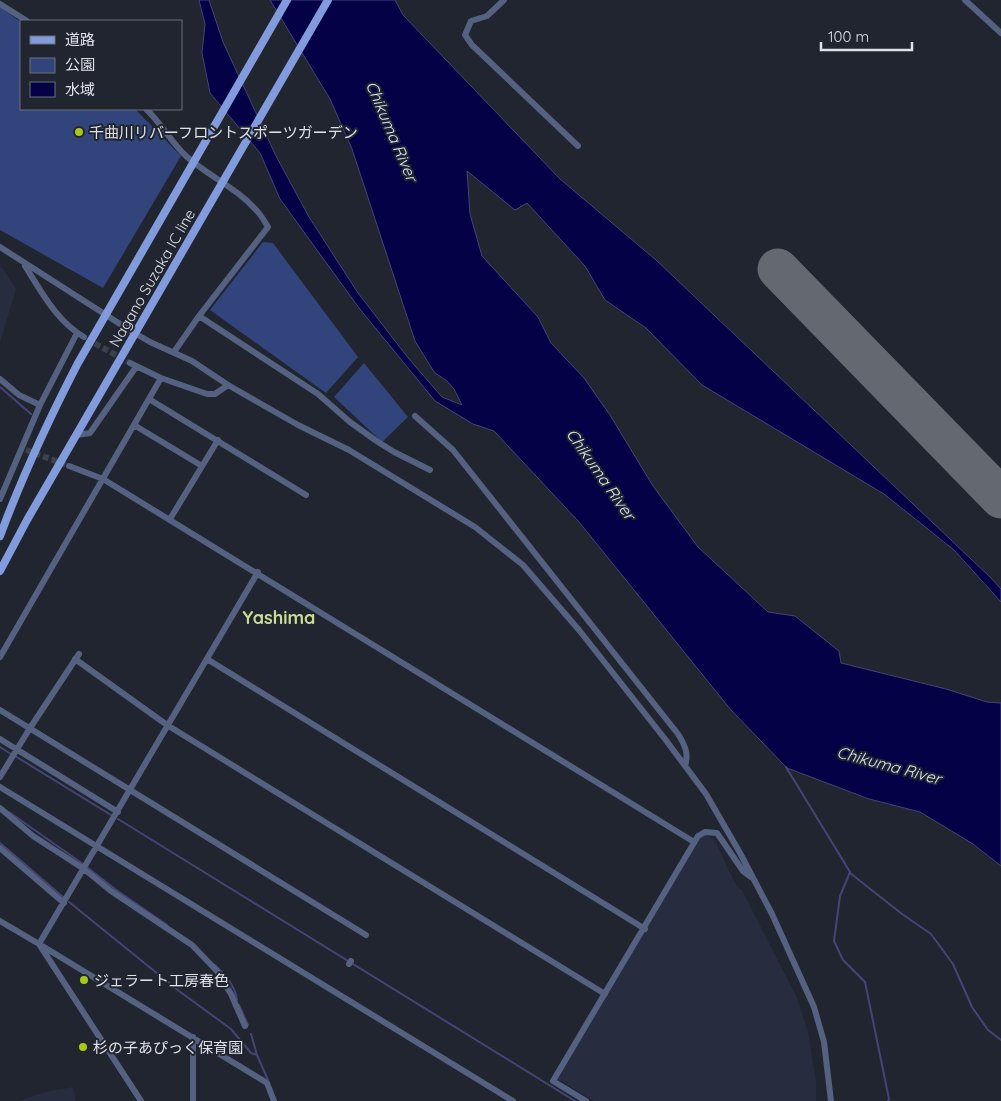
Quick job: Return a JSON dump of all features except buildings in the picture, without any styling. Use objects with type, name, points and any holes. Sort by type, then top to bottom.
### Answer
[{"type":"main road","name":"Nagano Suzaka IC line","points":[[0,536],[15,497],[62,394],[106,313],[287,0]]},
{"type":"main road","name":"Nagano Suzaka IC line","points":[[0,571],[27,520],[328,0]]},
{"type":"street","points":[[504,0],[487,16],[471,21],[465,35],[472,45],[578,146]]},
{"type":"street","points":[[965,0],[1001,33]]},
{"type":"street","points":[[0,4],[25,20]]},
{"type":"street","points":[[147,110],[156,118],[162,129],[186,156],[233,190],[258,211],[268,227],[199,316],[174,352]]},
{"type":"street","points":[[0,247],[137,331],[150,342],[192,361],[228,385],[349,450],[475,527],[523,565],[579,630],[706,794],[754,879],[814,1007],[824,1042],[831,1101]]},
{"type":"street","points":[[23,262],[57,314],[84,337]]},
{"type":"street","points":[[199,316],[318,394],[350,422],[376,440],[394,452],[430,470]]},
{"type":"street","points":[[0,499],[40,406],[77,333]]},
{"type":"street","points":[[77,435],[90,433],[133,365],[161,378],[207,394],[215,394],[228,385]]},
{"type":"street","points":[[0,657],[161,378]]},
{"type":"street","points":[[0,379],[18,395],[40,406]]},
{"type":"street","points":[[149,399],[306,495]]},
{"type":"street","points":[[414,416],[453,450],[678,734],[686,747],[687,759],[685,766]]},
{"type":"street","points":[[134,425],[202,466]]},
{"type":"street","points":[[170,519],[218,440]]},
{"type":"street","points":[[69,466],[103,479],[170,519],[694,842]]},
{"type":"street","points":[[40,944],[258,572]]},
{"type":"street","points":[[0,777],[77,656],[168,725],[605,994]]},
{"type":"street","points":[[207,659],[644,929]]},
{"type":"street","points":[[0,710],[366,935]]},
{"type":"street","points":[[0,739],[14,754],[118,812]]},
{"type":"street","points":[[0,786],[513,1101]]},
{"type":"street","points":[[0,808],[32,836],[84,869],[111,891],[192,945],[217,971],[231,994],[245,1026]]},
{"type":"street","points":[[586,1101],[553,1081],[698,836],[705,832],[717,833],[743,871],[754,879]]},
{"type":"street","points":[[0,848],[64,903]]},
{"type":"street","points":[[0,921],[267,1084],[274,1101]]},
{"type":"street","points":[[40,944],[141,1101]]},
{"type":"street","points":[[193,1038],[193,1101]]},
{"type":"shaded area","points":[[0,267],[16,289],[0,343]]},
{"type":"shaded area","points":[[707,835],[714,839],[737,887],[742,890],[797,998],[808,1032],[816,1082],[816,1101],[594,1101],[558,1079],[698,840]]},
{"type":"shaded area","points":[[73,1087],[76,1101],[20,1101],[45,1092]]},
{"type":"green space","name":"千曲川リバーフロントスポーツガーデン","points":[[0,7],[20,21],[20,110],[136,110],[181,156],[103,288],[0,230]]},
{"type":"green space","points":[[263,242],[273,243],[358,357],[326,393],[210,310]]},
{"type":"green space","points":[[364,363],[408,417],[382,442],[334,397]]},
{"type":"water","name":"Chikuma River","points":[[199,0],[209,0],[223,42],[276,156],[309,217],[358,293],[409,359],[442,397],[462,405],[454,389],[447,381],[434,372],[415,341],[352,149],[330,99],[270,0],[395,0],[403,15],[560,179],[656,260],[991,578],[1001,589],[1001,602],[954,550],[884,494],[702,385],[646,328],[605,300],[585,266],[527,203],[515,210],[467,171],[470,214],[482,256],[538,317],[551,343],[584,378],[610,415],[653,486],[698,547],[768,612],[795,616],[839,651],[841,663],[946,689],[987,702],[1001,703],[1001,866],[973,844],[920,812],[869,799],[787,768],[731,710],[579,522],[494,431],[473,424],[435,401],[359,308],[280,199],[260,153],[210,93],[202,53],[205,24]]},
{"type":"waterway","points":[[0,387],[31,414]]},
{"type":"waterway","points":[[0,747],[11,754]]},
{"type":"waterway","points":[[15,756],[111,815]]},
{"type":"waterway","points":[[786,767],[850,872],[840,896],[834,941],[843,960],[865,982],[888,1101]]},
{"type":"waterway","points":[[9,812],[83,864]]},
{"type":"waterway","points":[[118,819],[575,1101]]},
{"type":"waterway","points":[[0,843],[63,897]]},
{"type":"waterway","points":[[88,868],[167,925]]},
{"type":"waterway","points":[[850,873],[931,934],[953,964],[972,1007],[988,1030],[1001,1040]]},
{"type":"waterway","points":[[69,902],[179,991],[231,1029],[251,1053],[257,1055]]},
{"type":"waterway","points":[[215,965],[232,985],[237,1000]]},
{"type":"waterway","points":[[239,1005],[248,1025]]},
{"type":"waterway","points":[[251,1034],[257,1055],[268,1080]]},
{"type":"runway","points":[[778,269],[1001,498]]},
{"type":"tunnel","points":[[87,339],[130,363]]},
{"type":"tunnel","points":[[26,450],[69,466]]},
{"type":"place","name":"千曲川リバーフロントスポーツガーデン","points":[[79,132]]},
{"type":"place","name":"ジェラート工房春色","points":[[84,980]]},
{"type":"place","name":"杉の子あぴっく保育園","points":[[83,1047]]},
{"type":"district","name":"Yashima","points":[[279,617]]}]
